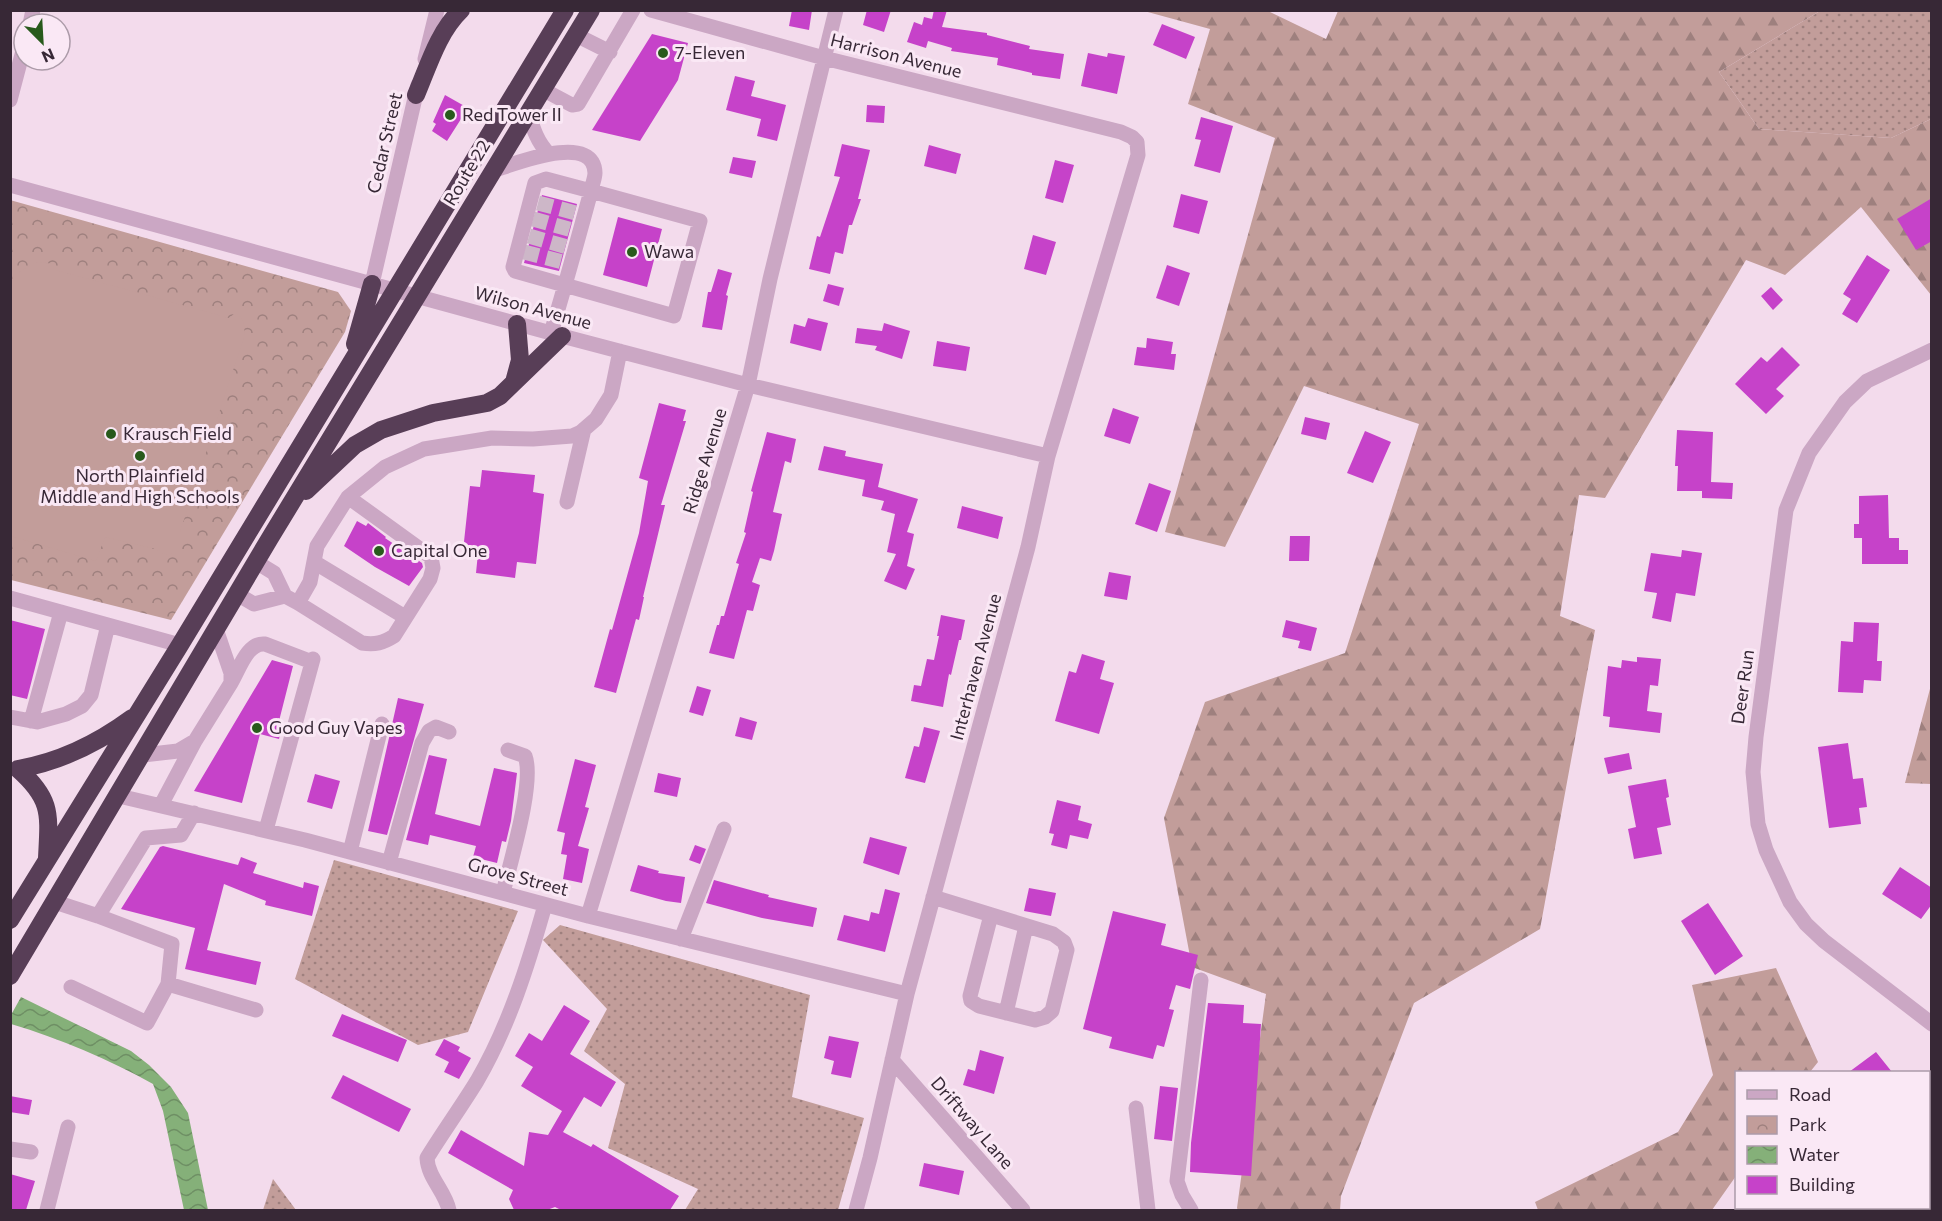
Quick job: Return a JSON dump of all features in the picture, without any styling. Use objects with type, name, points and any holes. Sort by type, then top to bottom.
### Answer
[{"type":"highway","points":[[416,95],[443,34],[461,10]]},
{"type":"highway","points":[[10,920],[140,711],[565,10]]},
{"type":"highway","name":"Route 22","points":[[270,538],[591,10]]},
{"type":"highway","points":[[348,369],[372,284]]},
{"type":"highway","points":[[514,382],[520,360],[517,324]]},
{"type":"highway","points":[[10,976],[119,796],[255,562],[303,495],[355,445],[381,430],[433,413],[487,403],[500,396],[557,335]]},
{"type":"highway","points":[[14,768],[41,765],[60,759],[104,737],[140,711]]},
{"type":"highway","points":[[14,768],[34,783],[47,806],[49,820],[47,860]]},
{"type":"street","name":"Cedar Street","points":[[372,284],[437,10]]},
{"type":"street","points":[[542,89],[572,105],[578,104],[633,10]]},
{"type":"street","name":"Harrison Avenue","points":[[651,10],[824,58],[1121,132],[1132,137]]},
{"type":"street","name":"Ridge Avenue","points":[[588,916],[748,385],[770,279],[836,10]]},
{"type":"street","points":[[576,35],[610,52]]},
{"type":"street","points":[[10,100],[17,72]]},
{"type":"street","points":[[528,112],[536,138],[549,154]]},
{"type":"street","name":"Interhaven Avenue","points":[[856,1210],[907,994],[1028,547],[1048,456],[1138,155],[1137,142],[1132,137]]},
{"type":"street","points":[[492,171],[549,154],[571,152],[589,158],[595,172],[591,191],[580,214],[567,263],[557,335]]},
{"type":"street","points":[[546,179],[591,191],[700,221],[674,316],[515,272],[513,267],[521,251],[534,202],[535,183],[546,179]]},
{"type":"street","name":"Wilson Avenue","points":[[10,185],[748,385],[1048,456]]},
{"type":"street","name":"Deer Run","points":[[1932,350],[1867,381],[1845,402],[1809,453],[1795,482],[1786,510],[1753,772],[1758,824],[1766,850],[1790,902],[1806,924],[1824,941],[1932,1024]]},
{"type":"street","points":[[237,594],[254,604],[291,599],[310,582],[316,546],[348,497],[385,467],[424,449],[492,438],[533,439],[572,436],[584,429],[596,419],[611,395],[620,351]]},
{"type":"street","points":[[567,502],[584,429]]},
{"type":"street","points":[[255,562],[274,573],[291,599],[362,643],[371,645],[385,642],[394,636],[430,579],[433,568],[431,557],[348,497]]},
{"type":"street","points":[[314,562],[405,617]]},
{"type":"street","points":[[10,598],[180,645]]},
{"type":"street","points":[[31,721],[61,612]]},
{"type":"street","points":[[10,717],[37,722],[66,714],[82,706],[91,695],[108,625]]},
{"type":"street","points":[[216,628],[231,674],[231,683]]},
{"type":"street","points":[[161,805],[195,741],[251,648],[259,643],[265,644],[313,661],[266,830]]},
{"type":"street","points":[[350,852],[382,724]]},
{"type":"street","points":[[389,862],[422,743],[429,731],[436,727],[449,732]]},
{"type":"street","points":[[143,755],[178,751],[195,741]]},
{"type":"street","points":[[502,893],[520,822],[529,772],[525,756],[508,750]]},
{"type":"street","name":"Grove Street","points":[[119,796],[266,830],[545,905],[907,994]]},
{"type":"street","points":[[98,916],[146,838],[181,835],[194,813]]},
{"type":"street","points":[[681,939],[724,829]]},
{"type":"street","points":[[933,897],[1053,934],[1061,939],[1066,946],[1052,1011],[1042,1019],[1035,1020],[975,1004],[970,996],[991,915]]},
{"type":"street","points":[[55,902],[172,944],[168,984],[147,1023],[71,987]]},
{"type":"street","points":[[449,1210],[428,1168],[427,1158],[478,1079],[506,1022],[526,969],[545,905]]},
{"type":"street","points":[[1006,1013],[1026,926]]},
{"type":"street","points":[[1191,1210],[1182,1195],[1177,1180],[1201,980]]},
{"type":"street","points":[[168,984],[256,1010]]},
{"type":"street","name":"Driftway Lane","points":[[892,1060],[1023,1210]]},
{"type":"street","points":[[1136,1108],[1148,1210]]},
{"type":"street","points":[[49,1210],[68,1127]]},
{"type":"street","points":[[10,1149],[31,1152]]},
{"type":"green space","points":[[1144,11],[1268,11],[1326,39],[1338,11],[1820,11],[1719,72],[1759,129],[1891,138],[1931,119],[1931,295],[1861,207],[1785,275],[1746,260],[1605,498],[1579,495],[1560,616],[1595,630],[1540,929],[1414,1003],[1341,1196],[1340,1210],[1238,1210],[1237,1208],[1266,994],[1192,967],[1164,818],[1205,702],[1345,653],[1419,424],[1304,386],[1225,547],[1165,532],[1275,138],[1188,104],[1210,29]]},
{"type":"green space","points":[[1820,11],[1931,11],[1931,119],[1891,138],[1759,129],[1719,72]]},
{"type":"green space","name":"North Plainfield Middle and High Schools","points":[[10,200],[338,292],[351,311],[345,332],[171,620],[11,580]]},
{"type":"green space","name":"Krausch Field","points":[[36,262],[56,264],[56,270],[229,318],[235,313],[243,320],[244,337],[180,532],[182,546],[176,553],[166,555],[156,549],[105,537],[96,561],[11,536],[11,287],[13,276]]},
{"type":"green space","points":[[1931,685],[1931,784],[1905,783]]},
{"type":"green space","points":[[334,860],[518,911],[468,1032],[418,1045],[295,979]]},
{"type":"green space","points":[[560,925],[810,995],[792,1097],[864,1118],[838,1210],[685,1210],[698,1189],[608,1148],[625,1084],[584,1051],[607,1009],[543,940]]},
{"type":"green space","points":[[1776,968],[1818,1062],[1811,1071],[1735,1071],[1735,1177],[1712,1210],[1538,1210],[1535,1202],[1678,1132],[1713,1075],[1692,985]]},
{"type":"green space","points":[[273,1179],[296,1210],[263,1210]]},
{"type":"water","points":[[21,997],[131,1051],[171,1087],[188,1113],[208,1210],[184,1210],[163,1111],[153,1084],[84,1050],[11,1024],[11,1015]]},
{"type":"building","points":[[792,10],[812,10],[809,30],[789,26]]},
{"type":"building","points":[[867,10],[891,10],[884,32],[863,25]]},
{"type":"building","points":[[934,10],[947,10],[942,27],[987,33],[987,35],[1030,46],[1029,49],[1064,54],[1060,79],[1032,75],[1032,73],[997,65],[998,58],[951,51],[952,48],[928,41],[926,48],[907,42],[914,22],[922,25],[924,17],[932,19]]},
{"type":"building","points":[[1162,24],[1195,37],[1186,59],[1153,45]]},
{"type":"building","points":[[652,34],[688,43],[678,80],[640,141],[592,130]]},
{"type":"building","points":[[1088,53],[1107,57],[1108,53],[1125,56],[1117,94],[1081,86]]},
{"type":"building","points":[[735,76],[755,81],[751,96],[786,105],[777,141],[757,136],[761,119],[726,110]]},
{"type":"building","name":"Red Tower II","points":[[445,95],[468,108],[447,141],[432,131],[436,124],[433,122]]},
{"type":"building","points":[[867,105],[885,106],[884,123],[866,122]]},
{"type":"building","points":[[1201,117],[1233,126],[1220,173],[1194,166],[1201,140],[1195,139]]},
{"type":"building","points":[[842,144],[870,150],[858,199],[861,199],[852,225],[849,225],[843,254],[835,252],[830,274],[809,269],[817,236],[820,237],[840,177],[834,176]]},
{"type":"building","points":[[929,145],[961,154],[956,174],[924,166]]},
{"type":"building","points":[[733,157],[756,161],[752,178],[729,173]]},
{"type":"building","points":[[1055,160],[1074,165],[1063,203],[1045,198]]},
{"type":"building","points":[[1181,194],[1208,201],[1199,234],[1173,227]]},
{"type":"building","points":[[542,195],[577,204],[559,271],[524,263]]},
{"type":"building","points":[[1932,198],[1932,241],[1916,250],[1897,219]]},
{"type":"building","name":"Wawa","points":[[618,217],[662,229],[647,287],[603,275]]},
{"type":"building","points":[[1033,235],[1056,242],[1046,275],[1024,269]]},
{"type":"building","points":[[1867,255],[1890,270],[1857,323],[1842,314],[1851,299],[1843,294]]},
{"type":"building","points":[[1167,265],[1190,273],[1179,306],[1156,298]]},
{"type":"building","points":[[718,269],[732,273],[726,295],[728,296],[722,330],[702,327],[708,292],[711,292]]},
{"type":"building","points":[[828,284],[844,288],[839,306],[823,301]]},
{"type":"building","points":[[1771,287],[1783,300],[1773,310],[1761,296]]},
{"type":"building","points":[[808,318],[828,323],[821,351],[790,343],[794,324],[805,327]]},
{"type":"building","points":[[884,323],[910,331],[902,359],[875,350],[877,346],[855,343],[857,328],[882,331]]},
{"type":"building","points":[[1147,338],[1173,342],[1171,354],[1176,354],[1174,370],[1134,365],[1137,347],[1146,348]]},
{"type":"building","points":[[937,341],[970,347],[966,371],[933,366]]},
{"type":"building","points":[[1782,347],[1800,365],[1776,389],[1784,396],[1766,414],[1735,384],[1761,357],[1767,362]]},
{"type":"building","points":[[659,403],[686,410],[683,421],[686,421],[661,505],[665,505],[639,620],[636,619],[616,693],[594,687],[639,533],[648,481],[639,478]]},
{"type":"building","points":[[1113,408],[1139,417],[1130,444],[1104,436]]},
{"type":"building","points":[[1305,417],[1330,423],[1326,440],[1301,434]]},
{"type":"building","points":[[1677,430],[1713,432],[1711,482],[1733,483],[1732,499],[1702,498],[1702,491],[1677,491],[1678,466],[1675,466]]},
{"type":"building","points":[[1365,431],[1391,442],[1373,483],[1347,473]]},
{"type":"building","points":[[767,432],[796,439],[791,463],[785,461],[773,512],[782,514],[774,551],[771,561],[760,558],[752,582],[760,585],[753,611],[747,610],[734,659],[709,653],[717,625],[719,625],[721,616],[724,616],[739,564],[736,563],[746,533],[744,532],[753,492],[751,491]]},
{"type":"building","points":[[824,446],[846,451],[845,456],[883,464],[878,487],[918,499],[907,532],[914,534],[907,566],[915,569],[906,590],[884,581],[896,554],[887,552],[895,514],[881,510],[884,501],[862,496],[865,480],[818,470]]},
{"type":"building","points":[[482,470],[535,475],[533,492],[544,494],[536,564],[517,562],[515,578],[476,573],[478,553],[463,551],[470,486],[480,487]]},
{"type":"building","points":[[1149,483],[1171,491],[1157,532],[1135,524]]},
{"type":"building","points":[[1888,495],[1889,538],[1899,538],[1899,550],[1908,550],[1908,564],[1862,564],[1862,538],[1854,538],[1854,524],[1859,524],[1859,496]]},
{"type":"building","points":[[962,506],[1003,517],[998,539],[957,528]]},
{"type":"building","name":"Capital One","points":[[357,521],[366,526],[368,523],[385,538],[422,563],[423,567],[409,586],[344,546]]},
{"type":"building","points":[[1290,536],[1310,536],[1309,561],[1289,561]]},
{"type":"building","points":[[1682,550],[1702,553],[1695,596],[1676,593],[1671,622],[1652,618],[1657,593],[1644,591],[1651,553],[1681,557]]},
{"type":"building","points":[[1109,572],[1131,576],[1127,600],[1104,596]]},
{"type":"building","points":[[941,615],[965,620],[951,675],[949,674],[943,707],[911,701],[914,685],[921,686],[927,659],[934,660]]},
{"type":"building","points":[[10,620],[45,629],[27,699],[10,695]]},
{"type":"building","points":[[1286,620],[1317,628],[1311,651],[1298,648],[1300,641],[1282,637]]},
{"type":"building","points":[[1854,622],[1879,623],[1877,661],[1882,661],[1881,681],[1864,680],[1863,693],[1838,692],[1841,641],[1853,642]]},
{"type":"building","points":[[1082,654],[1105,661],[1100,679],[1114,683],[1099,734],[1055,721],[1069,671],[1076,673]]},
{"type":"building","points":[[1637,657],[1661,659],[1658,686],[1650,685],[1647,711],[1662,713],[1660,733],[1609,727],[1610,717],[1603,716],[1608,666],[1621,668],[1622,660],[1637,662]]},
{"type":"building","name":"Good Guy Vapes","points":[[272,660],[293,666],[279,721],[283,722],[279,739],[260,734],[242,803],[194,791]]},
{"type":"building","points":[[697,686],[711,690],[703,716],[689,712]]},
{"type":"building","points":[[398,698],[424,704],[387,835],[368,831]]},
{"type":"building","points":[[740,717],[757,722],[752,740],[735,736]]},
{"type":"building","points":[[924,727],[940,731],[925,783],[905,778],[914,746],[919,747]]},
{"type":"building","points":[[1848,743],[1853,779],[1863,778],[1867,807],[1859,808],[1861,824],[1829,828],[1818,747]]},
{"type":"building","points":[[1629,753],[1632,769],[1608,774],[1604,758]]},
{"type":"building","points":[[429,755],[447,759],[435,814],[480,826],[494,768],[517,773],[511,821],[506,842],[502,841],[497,863],[473,857],[476,846],[430,835],[428,845],[406,840]]},
{"type":"building","points":[[575,759],[596,765],[585,807],[589,808],[578,846],[589,849],[582,883],[563,879],[567,855],[561,854],[565,833],[557,831]]},
{"type":"building","points":[[658,773],[681,778],[677,797],[654,792]]},
{"type":"building","points":[[315,774],[340,781],[332,809],[307,802]]},
{"type":"building","points":[[1666,779],[1669,797],[1666,798],[1671,825],[1657,828],[1662,854],[1634,859],[1628,829],[1636,827],[1628,786]]},
{"type":"building","points":[[1057,800],[1081,806],[1078,820],[1092,824],[1088,839],[1070,835],[1067,849],[1051,845],[1054,834],[1049,833]]},
{"type":"building","points":[[870,837],[907,847],[899,875],[863,863]]},
{"type":"building","points":[[695,845],[706,849],[700,864],[689,860]]},
{"type":"building","points":[[160,847],[238,865],[241,857],[257,863],[253,873],[303,888],[304,882],[319,886],[312,916],[265,905],[266,901],[224,884],[207,950],[261,962],[256,985],[185,969],[195,928],[121,909]]},
{"type":"building","points":[[638,865],[659,871],[658,873],[685,877],[681,903],[630,891]]},
{"type":"building","points":[[1900,867],[1932,888],[1932,904],[1921,919],[1882,894]]},
{"type":"building","points":[[714,880],[769,895],[768,897],[817,908],[813,927],[762,918],[706,903]]},
{"type":"building","points":[[1029,888],[1056,893],[1051,916],[1024,911]]},
{"type":"building","points":[[885,889],[900,893],[885,952],[837,940],[844,915],[869,921],[871,912],[879,914]]},
{"type":"building","points":[[1708,903],[1743,956],[1715,975],[1681,921]]},
{"type":"building","points":[[1113,911],[1166,924],[1161,945],[1198,955],[1190,989],[1176,985],[1169,1009],[1174,1010],[1164,1047],[1157,1045],[1153,1059],[1109,1048],[1112,1037],[1083,1029]]},
{"type":"building","points":[[1208,1003],[1244,1005],[1243,1023],[1261,1024],[1251,1176],[1190,1172],[1191,1143]]},
{"type":"building","points":[[564,1005],[590,1021],[570,1054],[616,1082],[601,1107],[584,1097],[563,1132],[591,1147],[593,1144],[679,1196],[670,1210],[561,1210],[555,1207],[547,1210],[514,1210],[509,1199],[513,1190],[448,1153],[461,1130],[524,1166],[529,1132],[548,1135],[562,1111],[521,1086],[533,1067],[515,1056],[529,1033],[542,1041]]},
{"type":"building","points":[[342,1014],[407,1040],[398,1062],[332,1036]]},
{"type":"building","points":[[829,1036],[859,1042],[851,1078],[831,1074],[834,1061],[824,1058]]},
{"type":"building","points":[[444,1039],[460,1047],[458,1051],[471,1058],[459,1079],[444,1072],[449,1062],[435,1055]]},
{"type":"building","points":[[980,1050],[1004,1057],[994,1094],[963,1085],[968,1069],[975,1071]]},
{"type":"building","points":[[1876,1052],[1891,1071],[1850,1071]]},
{"type":"building","points":[[343,1075],[411,1109],[399,1132],[331,1098]]},
{"type":"building","points":[[1160,1086],[1178,1088],[1172,1141],[1154,1139]]},
{"type":"building","points":[[10,1096],[32,1100],[29,1115],[10,1112]]},
{"type":"building","points":[[924,1163],[964,1171],[959,1195],[919,1186]]},
{"type":"building","points":[[10,1174],[35,1181],[26,1210],[10,1210]]},
{"type":"tunnel","points":[[538,203],[576,213]]},
{"type":"tunnel","points":[[533,219],[572,230]]},
{"type":"tunnel","points":[[529,236],[567,247]]},
{"type":"tunnel","points":[[524,252],[563,262]]},
{"type":"place","name":"7-Eleven","points":[[663,53]]},
{"type":"place","name":"Red Tower II","points":[[450,115]]},
{"type":"place","name":"Wawa","points":[[632,252]]},
{"type":"place","name":"Krausch Field","points":[[111,434]]},
{"type":"place","name":"North Plainfield Middle and High Schools","points":[[140,456]]},
{"type":"place","name":"Capital One","points":[[379,551]]},
{"type":"place","name":"Good Guy Vapes","points":[[257,728]]}]
